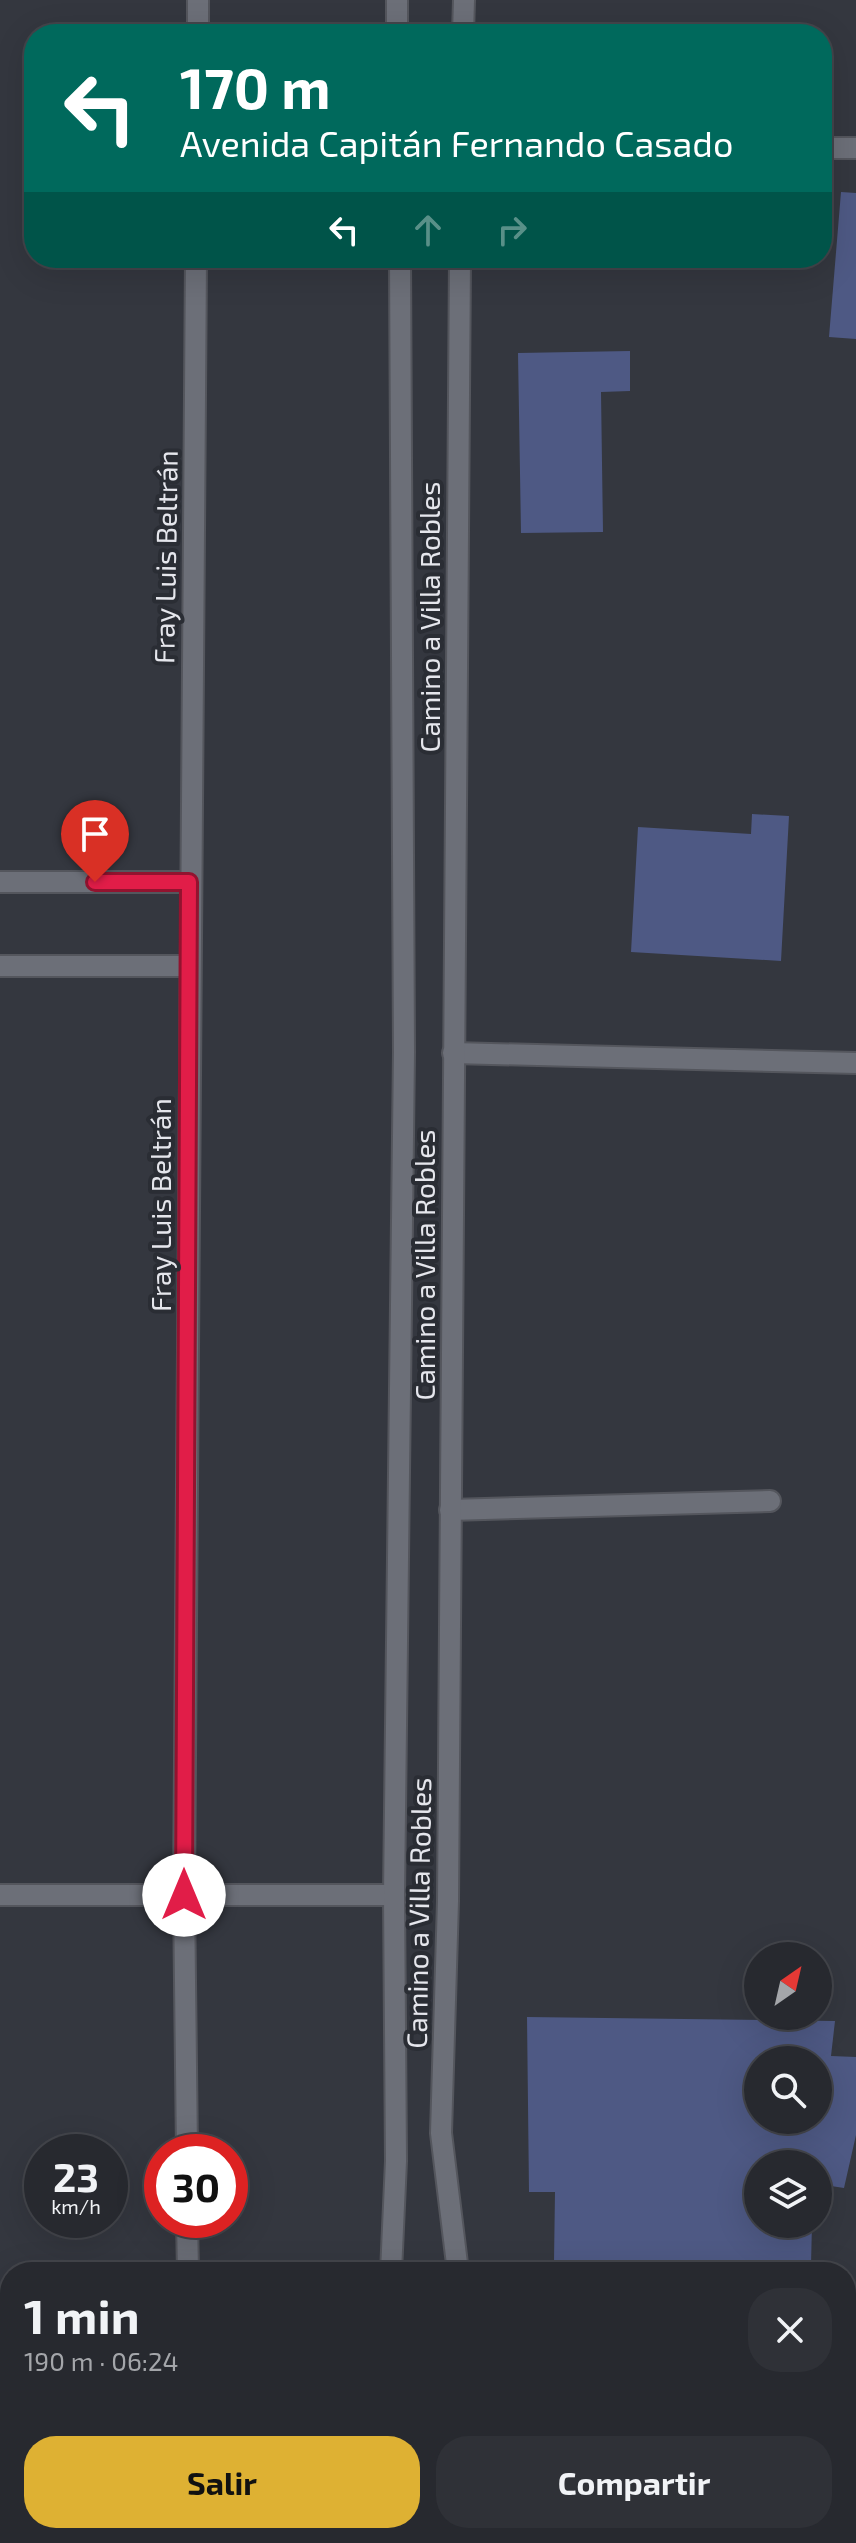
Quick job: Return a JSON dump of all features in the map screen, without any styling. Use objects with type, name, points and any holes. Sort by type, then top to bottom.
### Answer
[{"type":"main road","points":[[198,0],[198,24]]},
{"type":"main road","points":[[389,0],[397,0],[397,24]]},
{"type":"main road","points":[[463,24],[464,0]]},
{"type":"main road","points":[[832,148],[856,148]]},
{"type":"main road","name":"Fray Luis Beltrán","points":[[187,2134],[184,1895],[189,882],[196,268]]},
{"type":"main road","name":"Camino a Villa Robles","points":[[391,2262],[396,2161],[394,1895],[404,1052],[400,268]]},
{"type":"main road","name":"Camino a Villa Robles","points":[[457,2262],[441,2133],[448,1901],[460,268]]},
{"type":"main road","points":[[0,882],[189,882]]},
{"type":"main road","points":[[0,966],[189,966]]},
{"type":"main road","points":[[453,1053],[856,1063]]},
{"type":"main road","points":[[450,1510],[770,1501]]},
{"type":"main road","points":[[0,1895],[394,1895]]},
{"type":"main road","points":[[187,2238],[188,2262]]},
{"type":"building","points":[[841,192],[856,193],[856,339],[829,337]]},
{"type":"building","points":[[630,351],[630,391],[601,392],[603,532],[521,533],[518,353]]},
{"type":"building","points":[[752,814],[789,816],[781,961],[631,952],[638,827],[751,834]]},
{"type":"building","points":[[527,2017],[744,2020],[744,2030],[832,2030],[832,2021],[835,2021],[832,2047],[744,2046],[744,2134],[832,2134],[832,2056],[856,2057],[856,2135],[844,2188],[832,2186],[832,2150],[744,2150],[744,2238],[812,2238],[811,2262],[554,2261],[555,2192],[529,2192]]},
{"type":"route","points":[[95,882],[189,882],[184,1895]]}]
